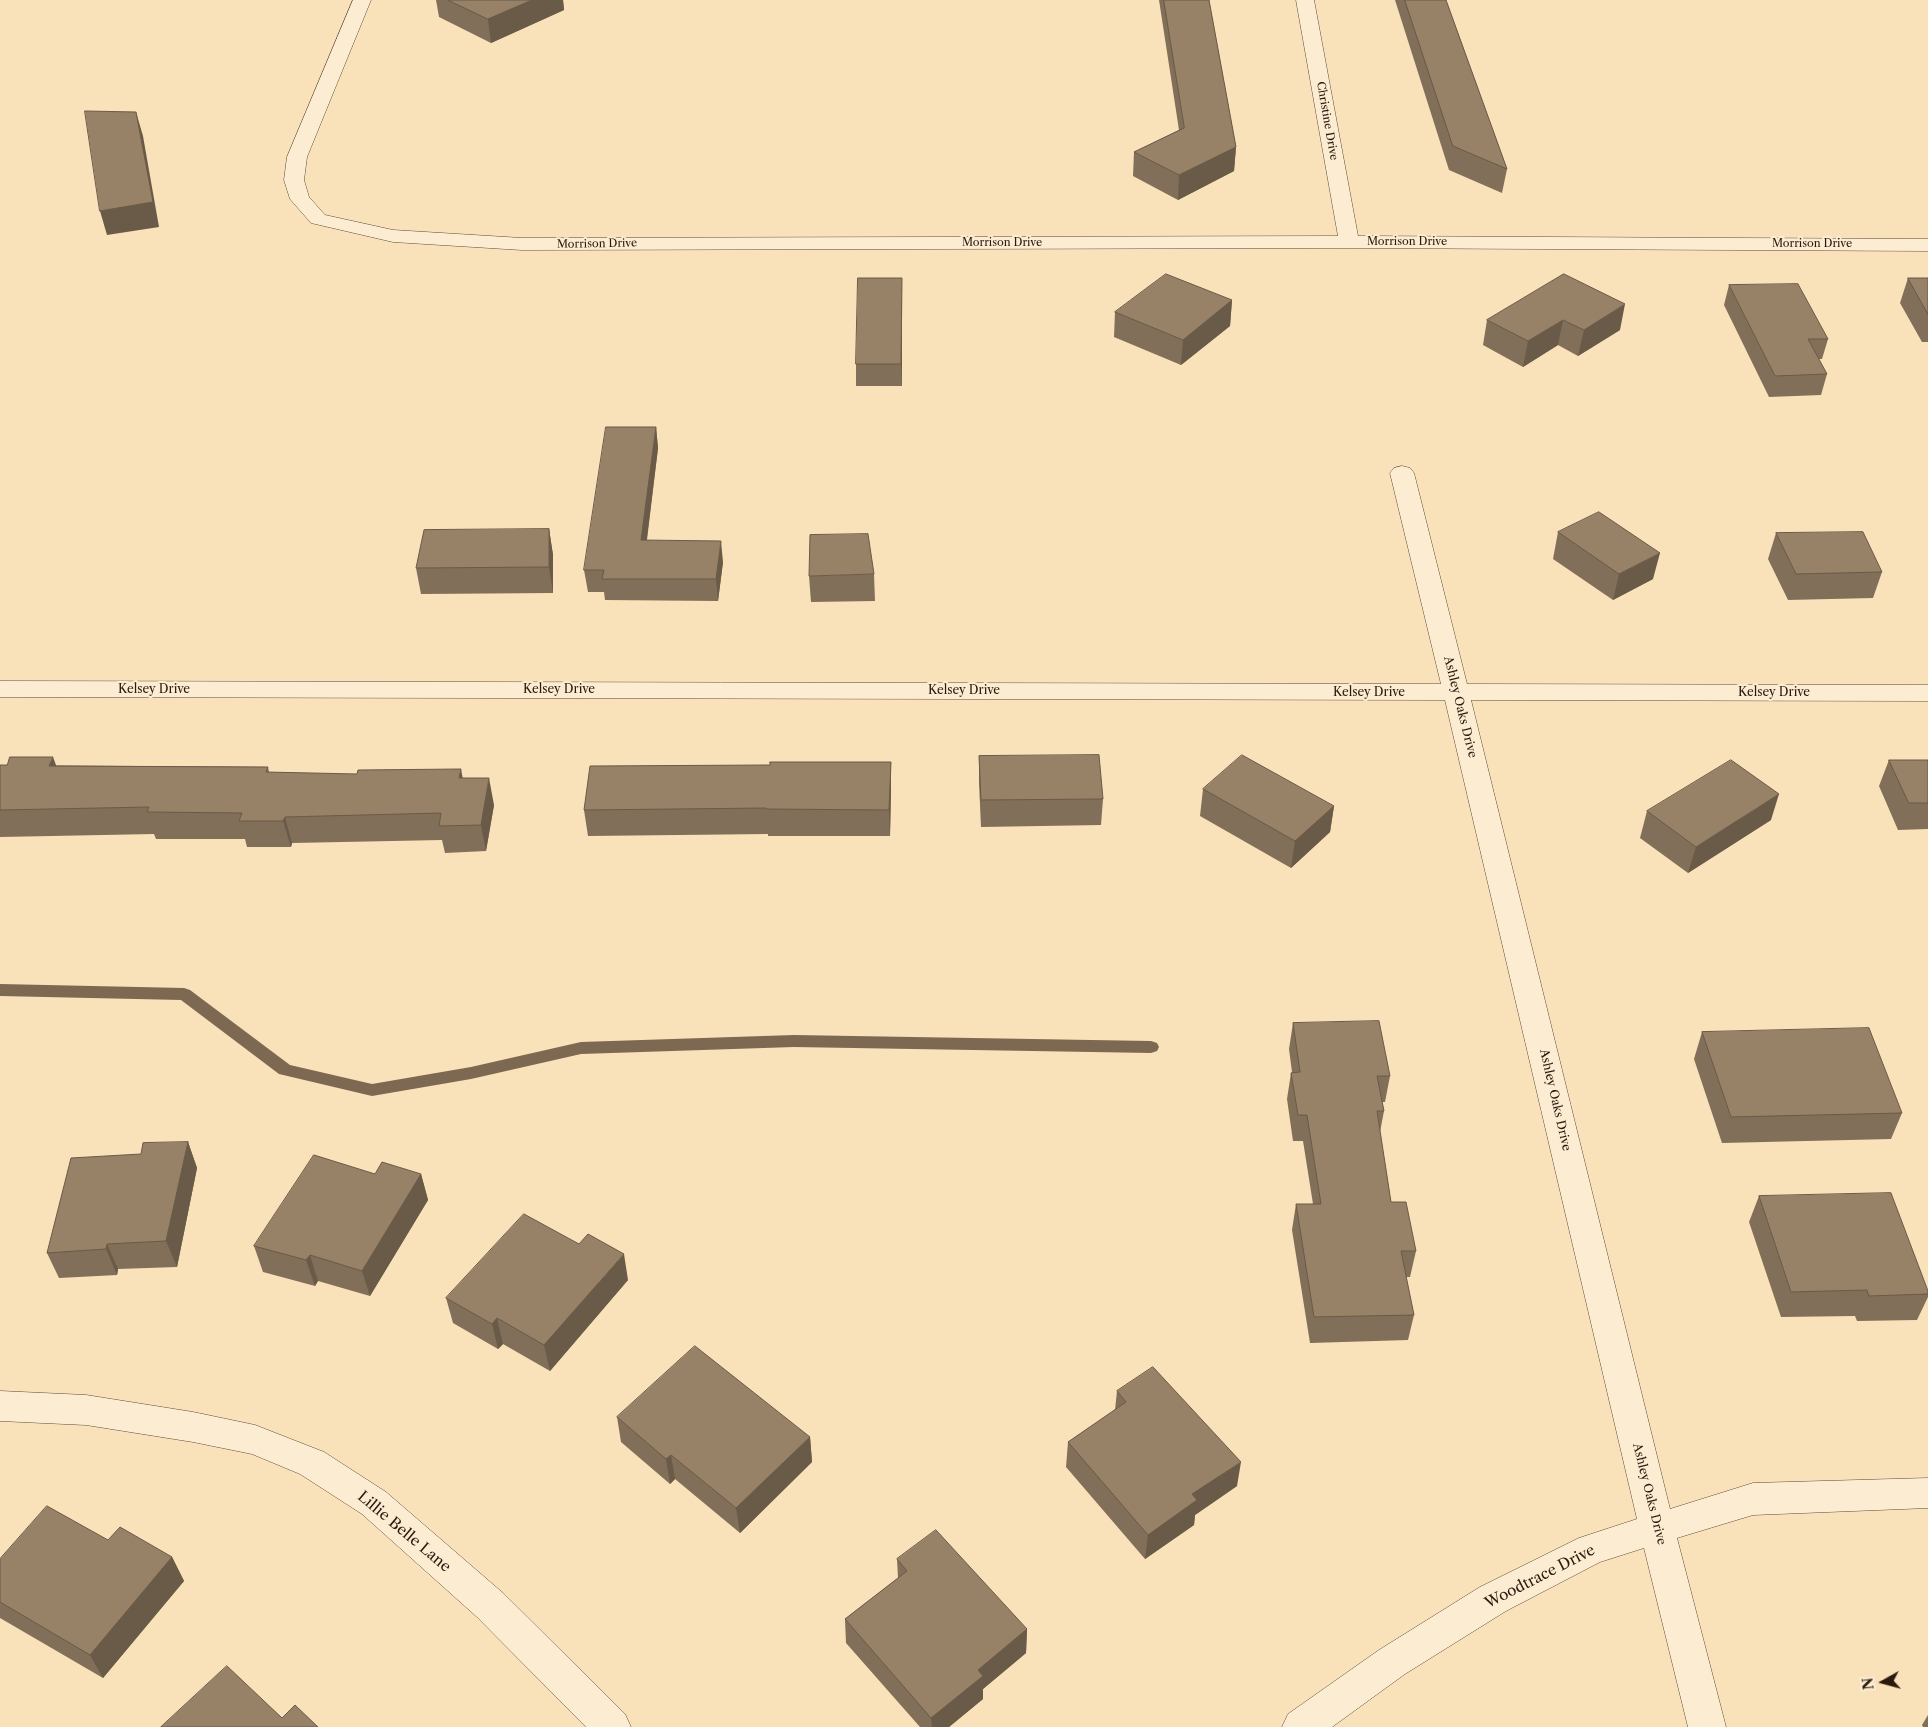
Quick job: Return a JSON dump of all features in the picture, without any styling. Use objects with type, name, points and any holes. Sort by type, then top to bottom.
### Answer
[{"type":"street","name":"Morrison Drive","points":[[362,0],[297,157],[294,180],[300,199],[318,219],[393,236],[540,245],[1349,242],[1928,245]]},
{"type":"street","name":"Christine Drive","points":[[1305,0],[1349,242]]},
{"type":"street","name":"Ashley Oaks Drive","points":[[1402,473],[1657,1530],[1708,1727]]},
{"type":"street","name":"Kelsey Drive","points":[[0,690],[1928,694]]},
{"type":"street","name":"Lillie Belle Lane","points":[[0,1406],[86,1410],[193,1427],[255,1440],[312,1463],[374,1503],[490,1605],[612,1727]]},
{"type":"street","name":"Woodtrace Drive","points":[[1301,1727],[1392,1662],[1493,1599],[1591,1549],[1753,1499],[1928,1493]]},
{"type":"building","points":[[448,0],[532,0],[488,19]]},
{"type":"building","points":[[1164,0],[1209,0],[1236,147],[1179,175],[1134,152],[1184,128]]},
{"type":"building","points":[[1405,0],[1446,0],[1507,169],[1453,146]]},
{"type":"building","points":[[85,111],[136,112],[153,202],[100,211]]},
{"type":"building","points":[[1166,274],[1232,300],[1183,340],[1115,312]]},
{"type":"building","points":[[1564,274],[1625,304],[1584,330],[1563,320],[1528,341],[1487,320]]},
{"type":"building","points":[[858,278],[902,278],[901,364],[856,364]]},
{"type":"building","points":[[1908,278],[1928,278],[1928,314]]},
{"type":"building","points":[[1798,284],[1828,339],[1808,339],[1827,374],[1775,376],[1729,285]]},
{"type":"building","points":[[606,427],[656,427],[641,540],[721,541],[716,579],[602,579],[604,570],[584,570]]},
{"type":"building","points":[[1599,512],[1660,553],[1619,574],[1558,532]]},
{"type":"building","points":[[549,529],[549,567],[416,568],[424,530]]},
{"type":"building","points":[[1863,532],[1882,572],[1796,574],[1776,533]]},
{"type":"building","points":[[868,534],[874,574],[809,576],[810,535]]},
{"type":"building","points":[[1099,755],[1103,799],[981,800],[979,756]]},
{"type":"building","points":[[1242,755],[1334,806],[1295,841],[1203,789]]},
{"type":"building","points":[[10,757],[53,757],[49,766],[268,767],[266,772],[357,774],[358,770],[461,769],[459,778],[489,778],[481,825],[439,826],[441,813],[285,817],[283,821],[239,821],[242,813],[147,812],[149,807],[0,810],[0,765],[7,765]]},
{"type":"building","points":[[1731,760],[1779,794],[1696,847],[1647,811]]},
{"type":"building","points":[[1889,760],[1928,760],[1928,803],[1909,803]]},
{"type":"building","points":[[770,762],[891,762],[889,810],[766,808],[584,810],[590,766],[770,765]]},
{"type":"building","points":[[1379,1021],[1390,1076],[1377,1076],[1384,1111],[1377,1111],[1391,1202],[1406,1202],[1416,1251],[1401,1251],[1414,1315],[1314,1317],[1296,1204],[1321,1204],[1307,1115],[1298,1115],[1291,1073],[1300,1072],[1293,1023]]},
{"type":"building","points":[[1869,1028],[1902,1113],[1731,1117],[1702,1032]]},
{"type":"building","points":[[188,1142],[166,1241],[107,1244],[106,1249],[47,1253],[71,1158],[141,1154],[143,1143]]},
{"type":"building","points":[[314,1155],[375,1174],[382,1162],[421,1174],[362,1271],[310,1255],[306,1260],[254,1246]]},
{"type":"building","points":[[1891,1193],[1928,1294],[1869,1296],[1867,1290],[1791,1292],[1759,1196]]},
{"type":"building","points":[[524,1214],[579,1244],[588,1234],[624,1254],[544,1345],[497,1318],[492,1324],[446,1298]]},
{"type":"building","points":[[695,1346],[810,1437],[736,1508],[671,1455],[666,1459],[617,1417]]},
{"type":"building","points":[[1153,1367],[1241,1462],[1192,1494],[1197,1500],[1148,1535],[1068,1442],[1126,1402],[1117,1391]]},
{"type":"building","points":[[47,1506],[108,1540],[120,1527],[172,1557],[90,1655],[0,1602],[0,1559]]},
{"type":"building","points":[[936,1530],[1027,1629],[978,1670],[983,1676],[931,1718],[845,1619],[907,1571],[897,1559]]},
{"type":"building","points":[[227,1666],[282,1718],[295,1705],[318,1727],[161,1727]]},
{"type":"waterway","points":[[0,990],[184,994],[285,1070],[372,1090],[471,1073],[581,1048],[794,1041],[1151,1047]]}]
